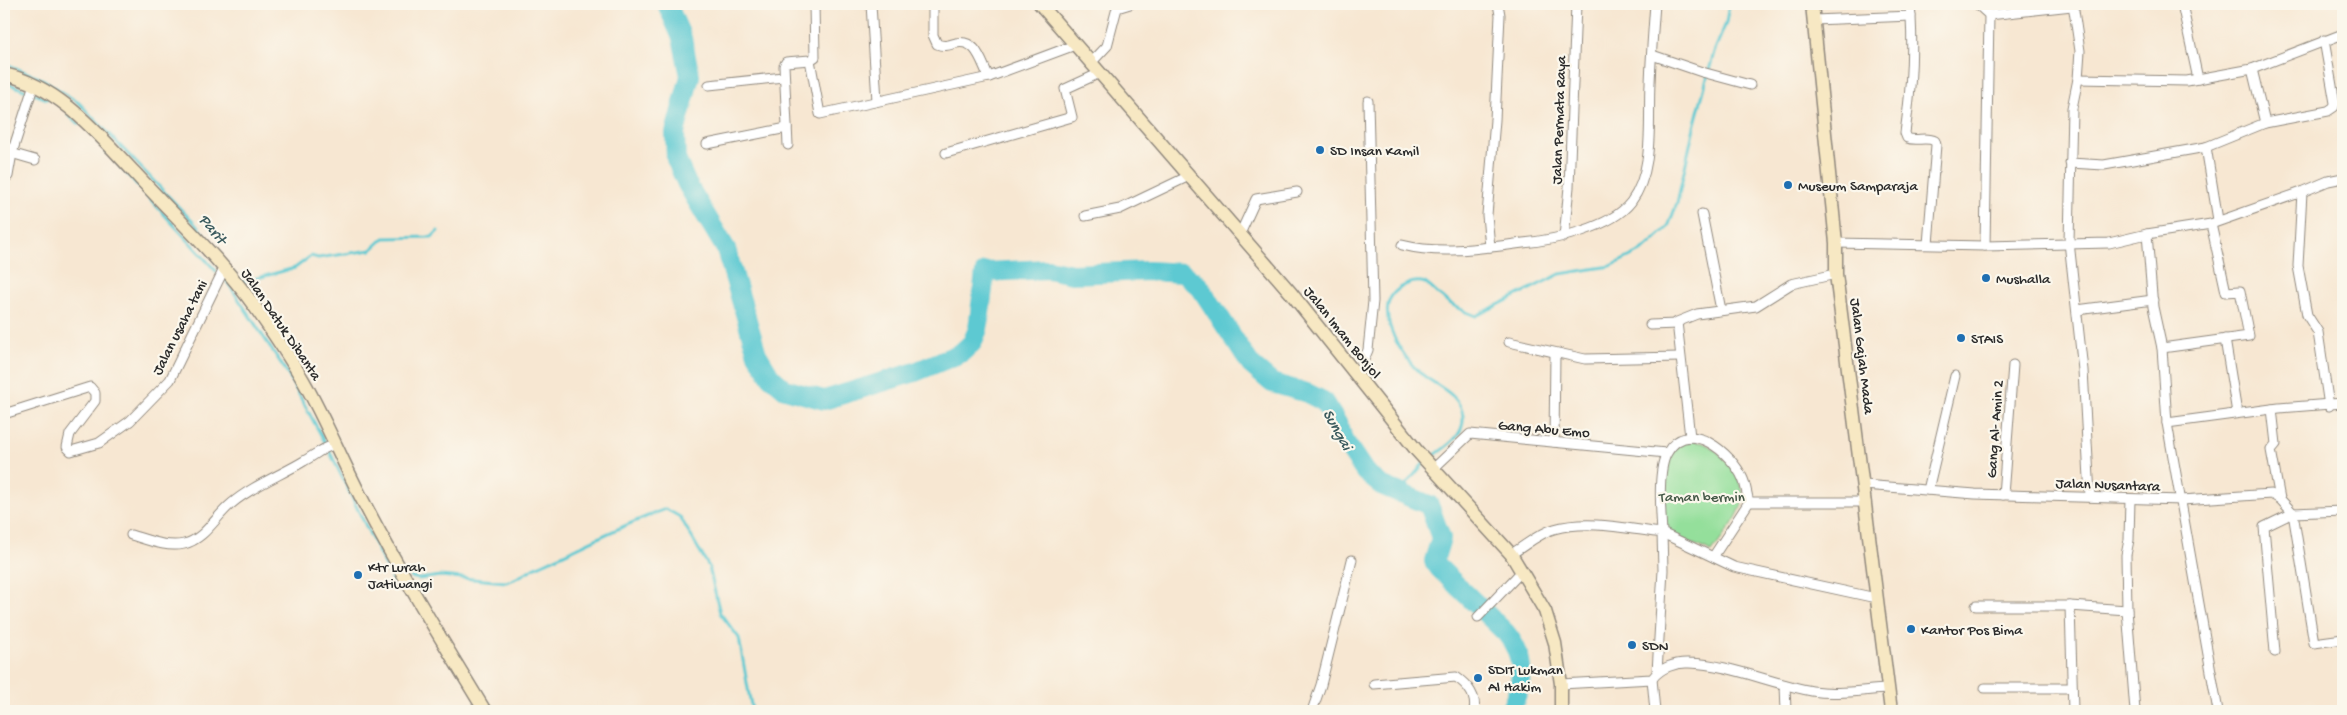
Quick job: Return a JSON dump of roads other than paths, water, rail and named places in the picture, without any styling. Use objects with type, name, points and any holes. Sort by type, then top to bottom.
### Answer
[{"type":"main road","name":"Jalan Imam Bonjol","points":[[1040,4],[1240,234],[1358,374],[1428,463],[1511,554],[1545,611],[1555,643],[1561,684],[1561,711]]},
{"type":"main road","name":"Jalan Gajah Mada","points":[[1812,4],[1836,243],[1836,274],[1864,485],[1890,711]]},
{"type":"main road","name":"Jalan Datuk Dibanta","points":[[4,74],[24,79],[65,103],[224,268],[254,306],[292,362],[401,572],[485,711]]},
{"type":"street","points":[[784,4],[818,4],[816,55],[810,60],[786,62],[784,66],[783,77],[788,145]]},
{"type":"street","points":[[871,4],[877,102]]},
{"type":"street","points":[[933,4],[933,35],[937,44],[945,46],[965,42],[972,45],[989,77]]},
{"type":"street","points":[[1091,63],[1107,46],[1117,8],[1130,4]]},
{"type":"street","points":[[1490,247],[1487,215],[1495,120],[1498,4]]},
{"type":"street","name":"Jalan Permata Raya","points":[[1564,237],[1569,187],[1576,4]]},
{"type":"street","points":[[1402,245],[1417,249],[1490,247],[1564,237],[1580,233],[1617,213],[1630,203],[1638,190],[1647,155],[1655,4]]},
{"type":"street","points":[[1910,4],[1911,89],[1905,133],[1907,138],[1931,139],[1936,145],[1928,244]]},
{"type":"street","points":[[1977,4],[1989,14],[2072,5],[2080,51],[2078,79],[2072,108],[2069,242],[2084,370],[2090,496]]},
{"type":"street","points":[[2182,4],[2198,79]]},
{"type":"street","points":[[1985,246],[1989,14]]},
{"type":"street","points":[[1814,20],[1911,16]]},
{"type":"street","points":[[2078,79],[2145,82],[2198,79],[2252,69],[2343,34]]},
{"type":"street","points":[[2070,163],[2104,165],[2206,147],[2265,123],[2328,111],[2334,107],[2332,77],[2324,40]]},
{"type":"street","points":[[810,60],[820,114],[989,77],[1075,45]]},
{"type":"street","points":[[1652,54],[1702,72],[1750,85]]},
{"type":"street","points":[[2252,69],[2265,123]]},
{"type":"street","points":[[946,153],[1072,117],[1065,89],[1100,73]]},
{"type":"street","points":[[709,85],[783,77]]},
{"type":"street","points":[[8,176],[8,152],[34,84]]},
{"type":"street","points":[[1358,374],[1368,350],[1373,301],[1368,101]]},
{"type":"street","points":[[707,144],[787,128]]},
{"type":"street","points":[[2162,348],[2249,336],[2240,291],[2226,292],[2206,147]]},
{"type":"street","points":[[8,152],[35,160]]},
{"type":"street","points":[[1085,216],[1120,210],[1189,176]]},
{"type":"street","points":[[1836,243],[1985,246],[2109,242],[2235,217],[2328,181],[2343,178]]},
{"type":"street","points":[[1240,234],[1256,199],[1296,192]]},
{"type":"street","points":[[2302,192],[2298,266],[2308,315],[2318,332],[2329,406]]},
{"type":"street","points":[[1702,214],[1721,310]]},
{"type":"street","points":[[2147,234],[2153,300],[2162,348],[2167,423],[2218,711]]},
{"type":"street","name":"Jalan usaha tani","points":[[4,414],[90,387],[96,397],[70,434],[67,447],[71,450],[82,449],[99,443],[130,420],[170,380],[224,268]]},
{"type":"street","points":[[1650,325],[1677,324],[1682,319],[1721,310],[1756,306],[1791,284],[1836,274]]},
{"type":"street","points":[[2077,310],[2153,300]]},
{"type":"street","points":[[1677,324],[1690,437]]},
{"type":"street","points":[[2225,339],[2238,414]]},
{"type":"street","points":[[1508,342],[1584,359],[1680,357]]},
{"type":"street","points":[[1554,442],[1555,353]]},
{"type":"street","name":"Gang Al- Amin 2","points":[[2003,495],[2013,365]]},
{"type":"street","points":[[1928,490],[1955,376]]},
{"type":"street","points":[[2167,423],[2272,409],[2329,406],[2343,403]]},
{"type":"street","points":[[2272,409],[2276,444],[2271,450],[2280,499],[2293,513],[2314,643],[2343,639]]},
{"type":"street","name":"Gang Abu Emo","points":[[1428,463],[1470,434],[1666,453]]},
{"type":"street","points":[[1655,711],[1655,676],[1663,570],[1662,470],[1666,453],[1678,440],[1690,437],[1704,439],[1733,463],[1743,480],[1748,502],[1713,557]]},
{"type":"street","points":[[131,536],[165,544],[190,542],[211,526],[230,504],[244,494],[306,461],[319,450],[334,445]]},
{"type":"street","name":"Jalan Nusantara","points":[[1864,485],[2003,495],[2182,500],[2270,494],[2280,499]]},
{"type":"street","points":[[2130,499],[2129,540],[2126,555],[2127,610],[2135,711]]},
{"type":"street","points":[[1748,502],[1866,502]]},
{"type":"street","points":[[2275,652],[2264,527],[2293,513],[2343,511]]},
{"type":"street","points":[[1511,554],[1547,532],[1570,526],[1600,525],[1662,533],[1734,567],[1876,598]]},
{"type":"street","points":[[1312,711],[1321,685],[1352,560]]},
{"type":"street","points":[[1478,617],[1522,572]]},
{"type":"street","points":[[1976,606],[2070,606],[2127,610]]},
{"type":"street","points":[[2070,606],[2073,711]]},
{"type":"street","points":[[1561,684],[1655,676],[1672,665],[1688,663],[1708,665],[1824,692],[1888,688]]},
{"type":"street","points":[[1374,684],[1456,677],[1463,681],[1474,697],[1474,711]]},
{"type":"street","points":[[1785,684],[1786,711]]},
{"type":"street","points":[[1985,688],[2072,688]]},
{"type":"waterway","name":"Sungai","points":[[667,4],[682,38],[690,76],[675,133],[676,159],[687,184],[726,249],[757,354],[771,377],[785,389],[824,400],[915,372],[961,353],[972,343],[978,329],[985,272],[1048,269],[1072,274],[1149,271],[1183,273],[1200,287],[1251,365],[1272,383],[1307,393],[1323,401],[1337,423],[1345,442],[1365,472],[1381,485],[1429,505],[1441,538],[1434,561],[1506,633],[1517,652],[1520,661],[1520,680],[1510,711]]},
{"type":"waterway","points":[[1429,459],[1447,446],[1461,430],[1463,423],[1461,407],[1450,394],[1420,373],[1407,359],[1390,327],[1388,305],[1392,296],[1406,285],[1422,282],[1453,305],[1476,316],[1560,274],[1611,266],[1643,250],[1668,227],[1677,203],[1694,127],[1714,52],[1726,23],[1729,4]]},
{"type":"waterway","name":"Parit","points":[[4,63],[44,80],[79,103],[195,224],[218,252]]},
{"type":"waterway","name":"Parit","points":[[4,82],[47,99]]},
{"type":"waterway","name":"Parit","points":[[68,115],[79,124]]},
{"type":"waterway","name":"Parit","points":[[106,151],[216,271]]},
{"type":"waterway","name":"Parit","points":[[241,280],[242,282],[295,268],[311,256],[318,258],[371,250],[384,238],[432,237],[438,231]]},
{"type":"waterway","name":"Parit","points":[[226,280],[286,371],[326,444],[395,586]]},
{"type":"waterway","points":[[1400,492],[1424,463]]},
{"type":"waterway","points":[[411,577],[419,579],[440,576],[506,582],[618,529],[666,509],[680,517],[709,567],[720,613],[739,638],[752,711]]},
{"type":"place","name":"SD Insan Kamil","points":[[1320,150]]},
{"type":"place","name":"Museum Samparaja","points":[[1788,185]]},
{"type":"place","name":"Mushalla","points":[[1986,278]]},
{"type":"place","name":"STAIS","points":[[1961,338]]},
{"type":"place","name":"Ktr Lurah Jatiwangi","points":[[358,575]]},
{"type":"place","name":"Kantor Pos Bima","points":[[1911,629]]},
{"type":"place","name":"SDN","points":[[1632,645]]},
{"type":"place","name":"SDIT Lukman Al Hakim","points":[[1478,678]]},
{"type":"park label","name":"Taman bermin","points":[[1702,496]]}]
